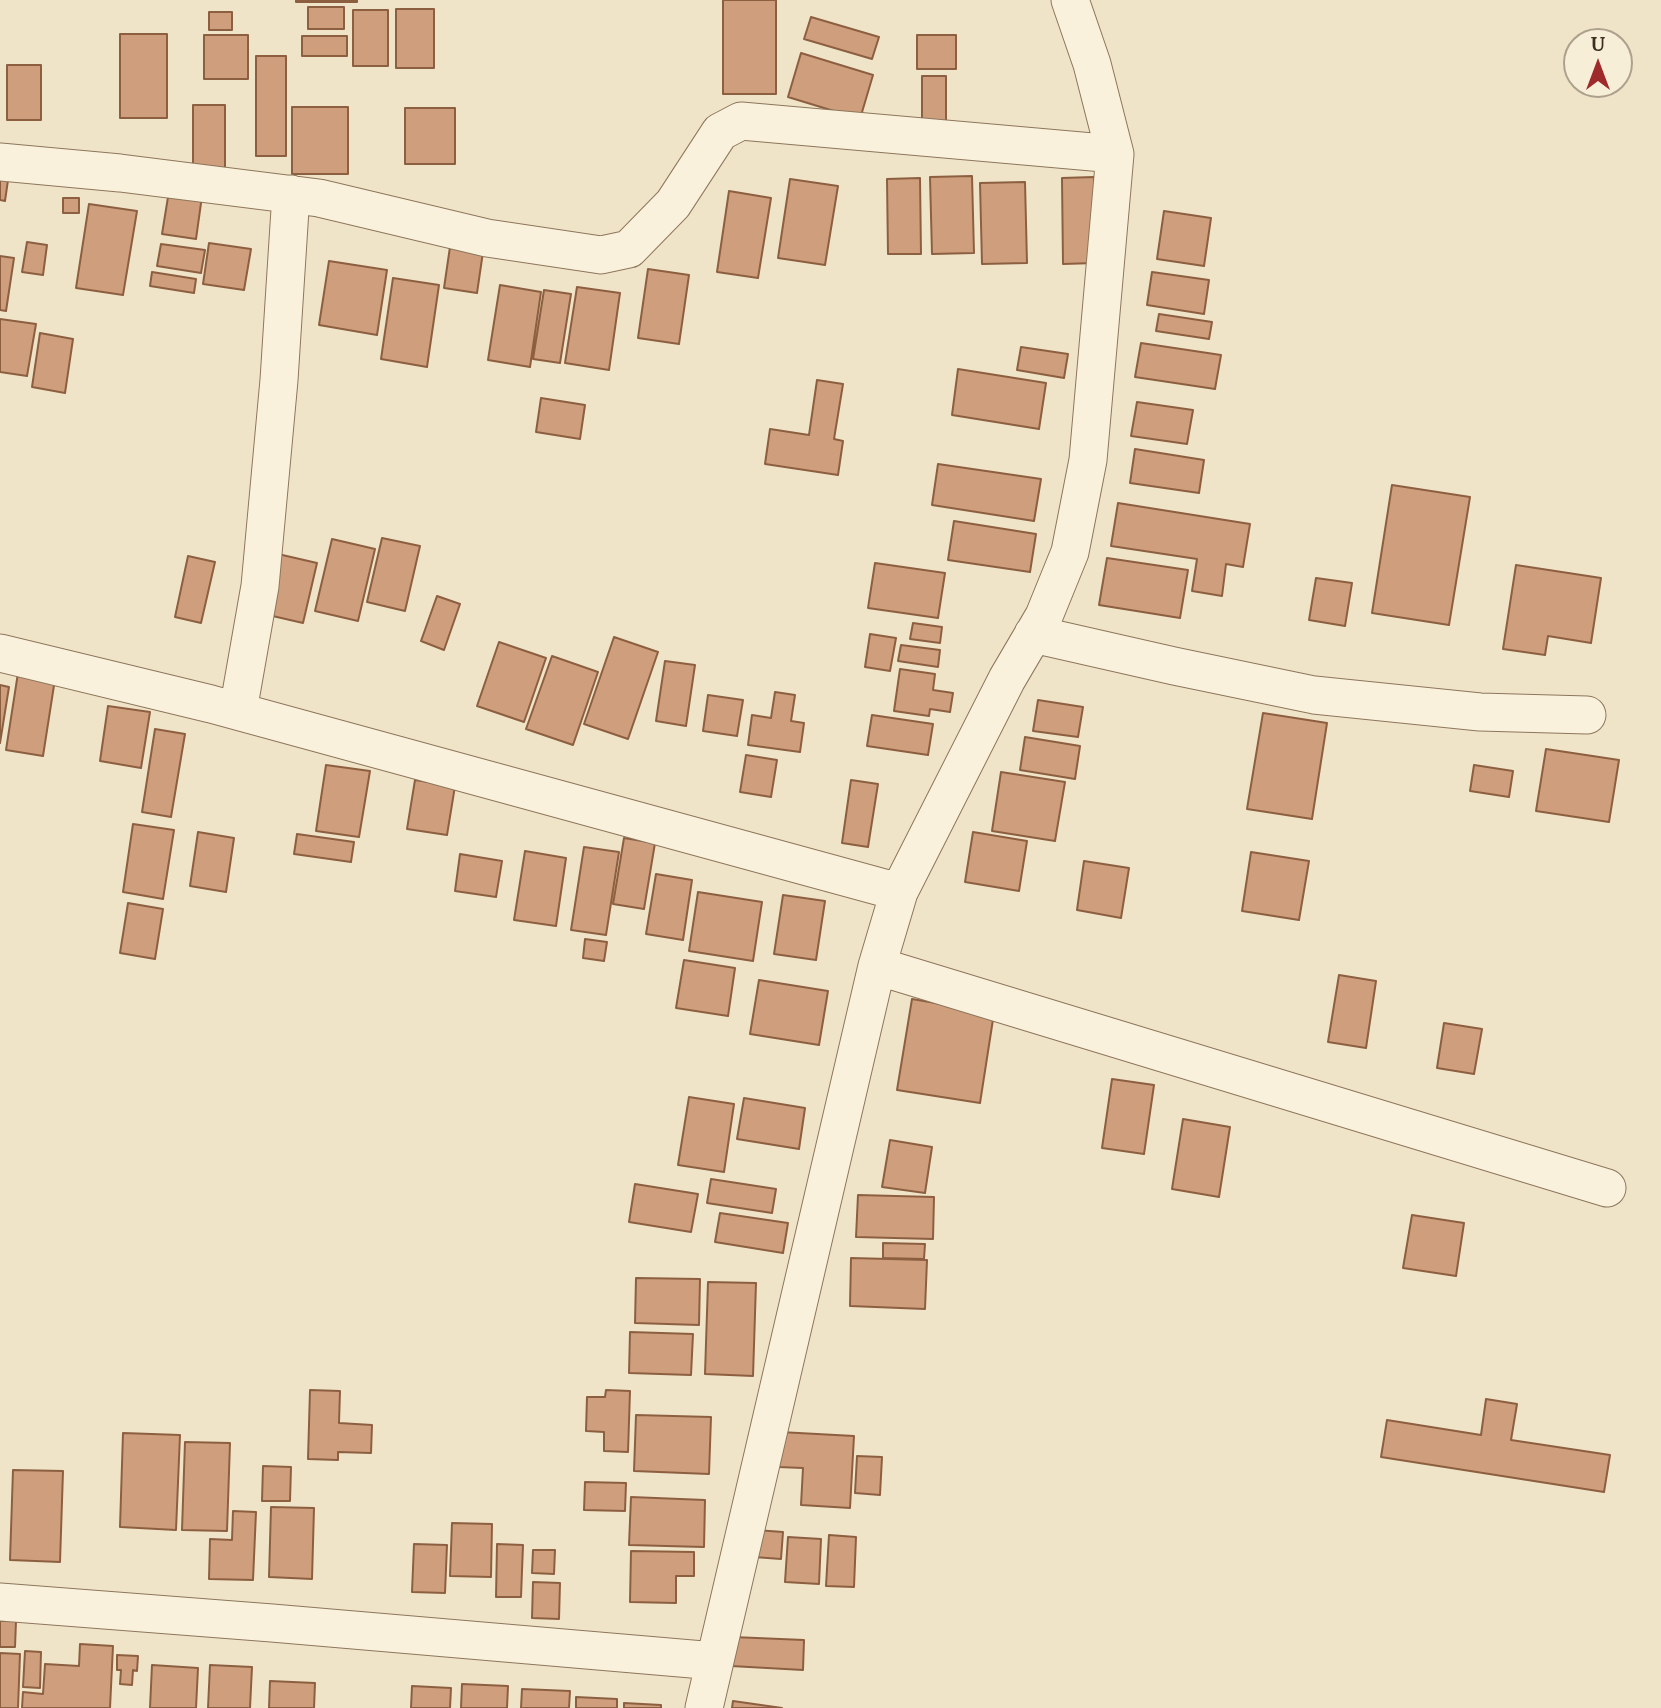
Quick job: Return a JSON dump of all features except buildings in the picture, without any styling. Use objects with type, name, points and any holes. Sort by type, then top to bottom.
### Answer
[{"type":"street","points":[[704,1708],[877,966],[899,892],[1007,679],[1044,616],[1070,552],[1088,460],[1115,154],[1092,64],[1070,0]]},
{"type":"street","points":[[0,162],[120,173],[319,198],[488,238],[601,255],[629,249],[673,204],[720,132],[741,121],[1115,154]]},
{"type":"street","points":[[238,711],[260,586],[279,380],[291,194]]},
{"type":"street","points":[[1033,634],[1314,695],[1480,712],[1587,715]]},
{"type":"street","points":[[0,653],[238,711],[899,892]]},
{"type":"street","points":[[877,966],[1607,1188]]},
{"type":"street","points":[[0,1602],[715,1661]]}]
